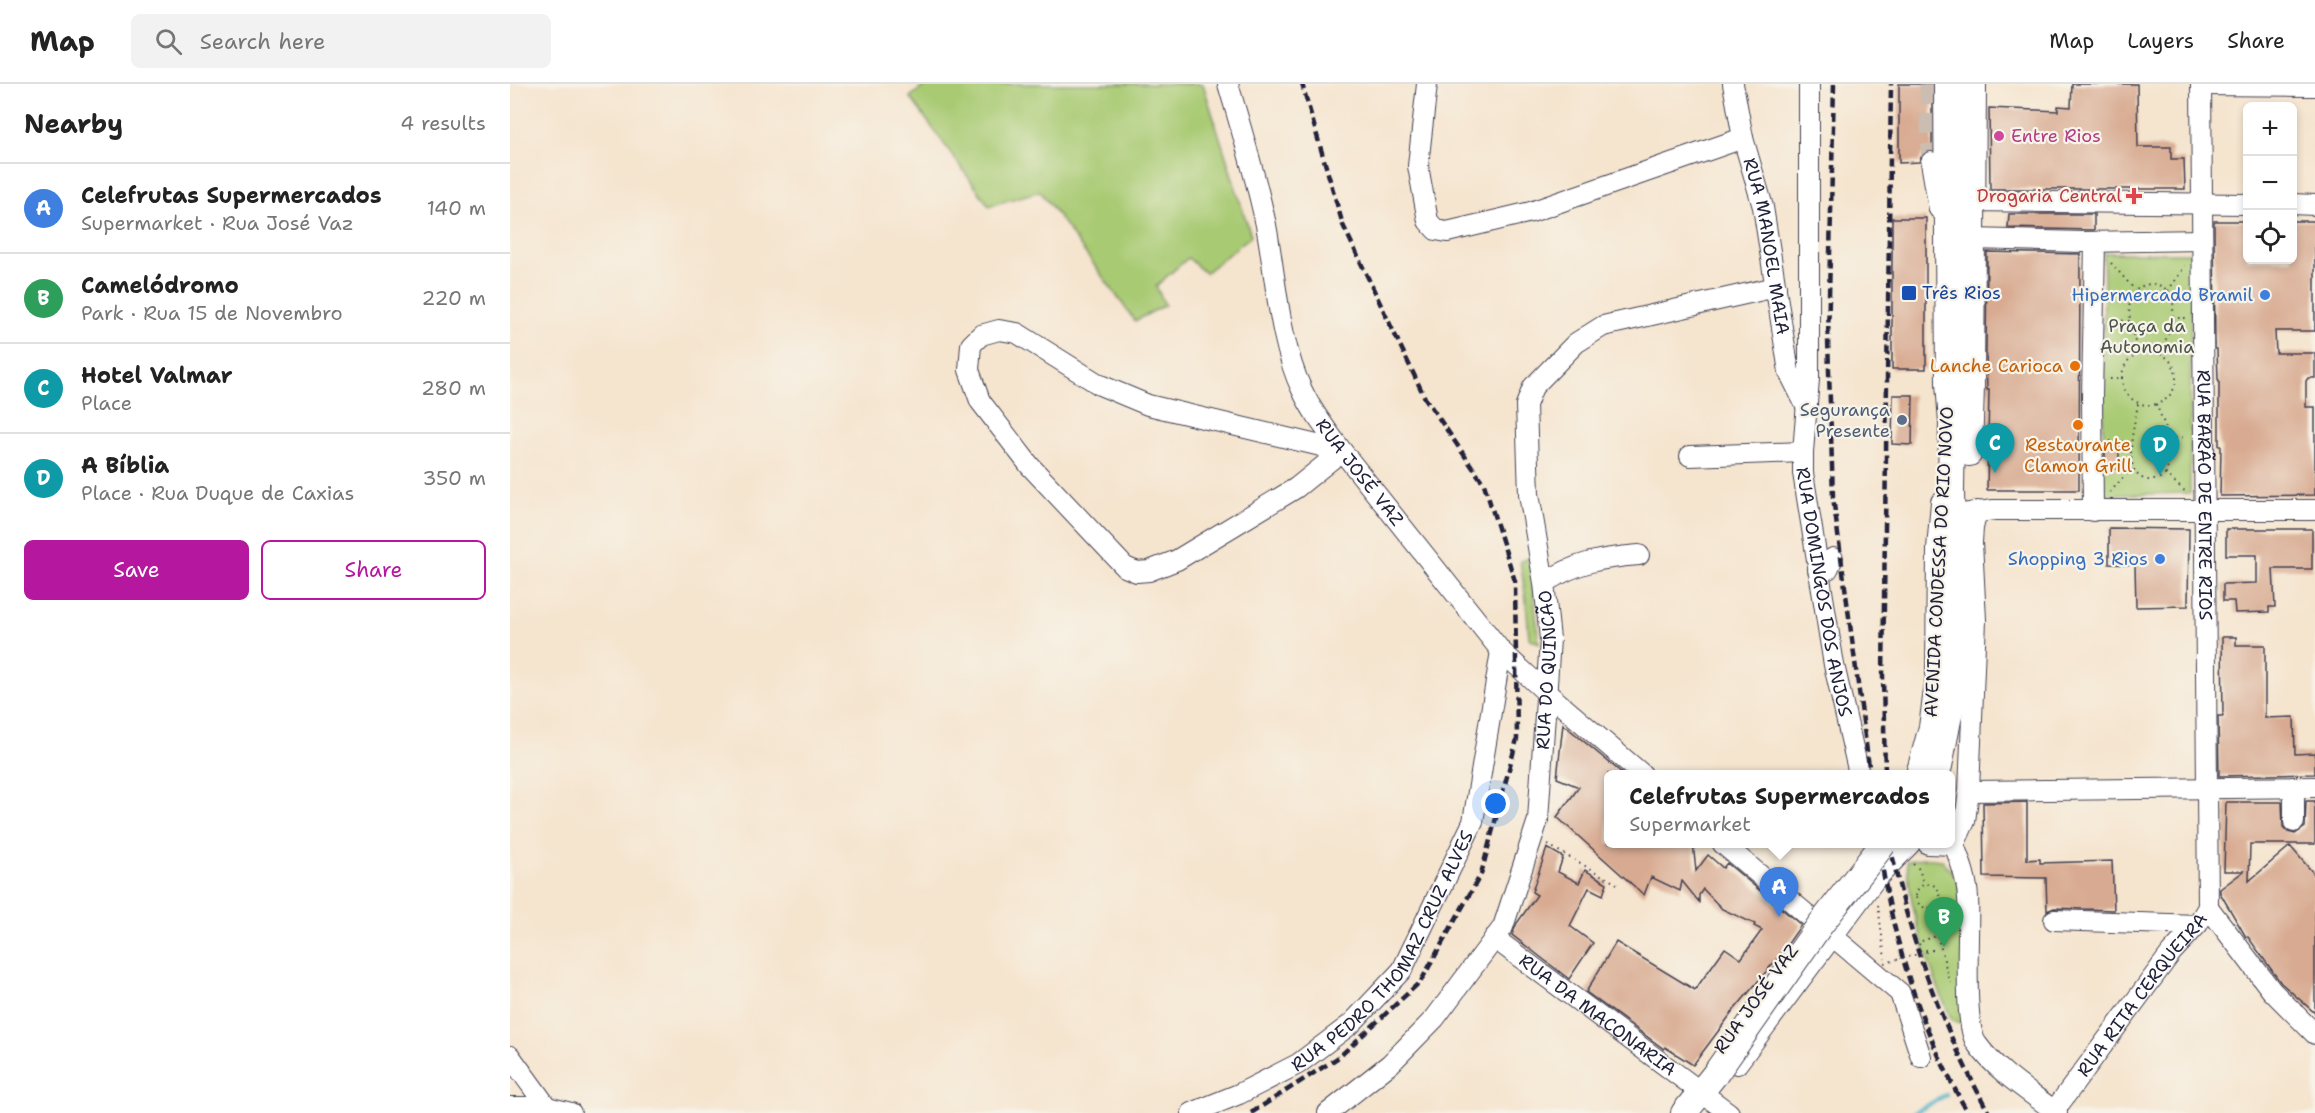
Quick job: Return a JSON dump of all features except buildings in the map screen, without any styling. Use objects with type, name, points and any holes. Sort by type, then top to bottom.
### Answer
[{"type":"main road","name":"AVENIDA CONDESSA DO RIO NOVO","points":[[1947,84],[1960,201],[1972,239],[1968,467],[1964,520]]},
{"type":"main road","name":"AVENIDA CONDESSA DO RIO NOVO","points":[[1964,520],[1949,383],[1949,262],[1960,201],[1972,84]]},
{"type":"main road","points":[[1936,770],[1954,684],[1953,561],[1964,520]]},
{"type":"main road","points":[[1684,1113],[1716,1073],[1820,926],[1879,848]]},
{"type":"street","name":"RUA JOSÉ VAZ","points":[[1228,84],[1251,161],[1288,352],[1302,390],[1342,451],[1501,651],[1637,770]]},
{"type":"street","points":[[1427,84],[1418,166],[1428,221],[1436,230],[1447,232],[1531,213],[1743,138]]},
{"type":"street","name":"RUA MANOEL MAIA","points":[[1733,84],[1743,138],[1763,207],[1789,372],[1807,408]]},
{"type":"street","name":"RUA DOMINGOS DOS ANJOS","points":[[1809,84],[1807,408],[1803,473],[1826,564],[1834,665],[1858,770]]},
{"type":"street","points":[[2201,85],[2315,86]]},
{"type":"street","name":"RUA BARÃO DE ENTRE RIOS","points":[[2201,85],[2202,240],[2198,504],[2208,907]]},
{"type":"street","points":[[1931,162],[1949,262]]},
{"type":"street","points":[[1960,201],[2243,204]]},
{"type":"street","points":[[2297,204],[2315,204]]},
{"type":"street","points":[[1949,262],[1972,239],[2095,242],[2202,240]]},
{"type":"street","points":[[2093,512],[2092,397],[2095,242]]},
{"type":"street","name":"RUA DO QUINCÃO","points":[[1328,1113],[1390,1064],[1435,1018],[1503,927],[1533,837],[1538,819],[1550,639],[1544,583],[1529,494],[1526,405],[1533,387],[1576,343],[1604,326],[1776,287]]},
{"type":"street","points":[[999,330],[1017,333],[1100,385],[1149,405],[1342,451],[1296,488],[1178,560],[1149,571],[1137,572],[1125,567],[1030,466],[980,401],[969,370],[971,345],[981,335],[999,330]]},
{"type":"street","name":"AVENIDA CONDESSA DO RIO NOVO","points":[[1917,770],[1929,727],[1936,676],[1937,549],[1949,383]]},
{"type":"street","points":[[1690,456],[1803,452]]},
{"type":"street","points":[[1964,520],[2198,504],[2315,510]]},
{"type":"street","name":"AVENIDA CONDESSA DO RIO NOVO","points":[[1955,843],[1965,821],[1969,791],[1976,620],[1972,535],[1964,520]]},
{"type":"street","points":[[1544,583],[1580,564],[1601,558],[1640,555]]},
{"type":"street","name":"RUA PEDRO THOMAZ CRUZ ALVES","points":[[1192,1113],[1239,1094],[1298,1064],[1351,1024],[1402,970],[1473,822],[1501,651]]},
{"type":"street","points":[[2294,787],[2294,822]]},
{"type":"street","points":[[1969,791],[2315,787]]},
{"type":"street","points":[[1955,847],[1966,874],[1968,1017],[1975,1043],[2000,1069],[2056,1112]]},
{"type":"street","points":[[1729,848],[1900,993],[1921,1057]]},
{"type":"street","points":[[1813,920],[1854,867],[1864,848]]},
{"type":"street","points":[[1701,1093],[1834,937],[1874,882],[1910,853]]},
{"type":"street","points":[[2208,907],[2272,991],[2315,1034]]},
{"type":"street","name":"RUA RITA CERQUEIRA","points":[[2056,1112],[2171,953],[2197,925],[2208,907]]},
{"type":"street","name":"RUA JOSÉ VAZ","points":[[1701,1093],[1813,920]]},
{"type":"street","points":[[2054,920],[2197,925]]},
{"type":"street","name":"RUA DA MACONARIA","points":[[1494,938],[1729,1113]]},
{"type":"street","points":[[510,1056],[547,1107]]},
{"type":"street","points":[[510,1107],[547,1107],[571,1113]]},
{"type":"path","points":[[2107,259],[2135,290]]},
{"type":"path","points":[[2168,291],[2188,261]]},
{"type":"path","points":[[2138,353],[2131,321],[2130,302],[2135,290],[2143,284],[2154,284],[2168,291],[2173,302],[2172,318],[2162,353]]},
{"type":"path","points":[[2172,318],[2194,318]]},
{"type":"path","points":[[2100,320],[2131,321]]},
{"type":"path","points":[[2153,351],[2162,353],[2174,366],[2176,378],[2174,391],[2169,398],[2156,404],[2139,403],[2129,396],[2124,388],[2123,370],[2127,361],[2138,353],[2153,351]]},
{"type":"path","points":[[2176,378],[2185,378]]},
{"type":"path","points":[[2100,379],[2122,379]]},
{"type":"path","points":[[2139,403],[2131,442],[2133,467],[2137,475],[2153,481],[2166,474],[2171,452],[2170,438],[2156,404]]},
{"type":"path","points":[[2170,438],[2194,437]]},
{"type":"path","points":[[2100,441],[2131,442]]},
{"type":"path","points":[[2108,493],[2133,467]]},
{"type":"path","points":[[2166,474],[2198,504]]},
{"type":"path","points":[[1533,837],[1617,884]]},
{"type":"path","points":[[1910,853],[1924,884]]},
{"type":"path","points":[[1924,884],[1938,889],[1940,897],[1935,905]]},
{"type":"path","points":[[1924,884],[1917,893],[1917,900],[1923,906],[1957,908]]},
{"type":"path","points":[[1930,907],[1950,984]]},
{"type":"path","points":[[1878,917],[1885,963],[1933,950],[1920,950],[1919,942],[1937,936]]},
{"type":"green space","points":[[927,84],[1203,84],[1251,236],[1205,273],[1188,258],[1156,286],[1165,305],[1135,321],[1040,191],[989,206],[910,97]]},
{"type":"green space","name":"Praça da Autonomia","points":[[2104,253],[2191,253],[2190,493],[2103,495]]},
{"type":"green space","points":[[1530,558],[1539,643],[1529,638],[1520,561]]},
{"type":"green space","points":[[1922,858],[1942,860],[1957,878],[1964,908],[1963,1023],[1952,1021],[1929,963],[1917,923],[1907,861]]},
{"type":"waterway","points":[[1914,1113],[1946,1095]]},
{"type":"tunnel","points":[[1930,84],[1931,162]]},
{"type":"railway","points":[[1251,1113],[1339,1057],[1421,981],[1481,874],[1517,739],[1515,581],[1484,484],[1425,398],[1343,225],[1302,84]]},
{"type":"railway","points":[[1834,84],[1828,339],[1833,497],[1869,770]]},
{"type":"railway","points":[[1885,770],[1883,676],[1891,84]]},
{"type":"railway","points":[[1880,848],[1891,914],[1910,983],[1936,1049],[1968,1113]]},
{"type":"railway","points":[[1891,848],[1907,914],[1929,982],[1956,1048],[1989,1113]]},
{"type":"place","name":"Entre Rios","points":[[1999,136]]},
{"type":"place","name":"Drogaria Central","points":[[2134,196]]},
{"type":"place","name":"Três Rios","points":[[1909,293]]},
{"type":"place","name":"Hipermercado Bramil","points":[[2265,295]]},
{"type":"place","name":"Lanche Carioca","points":[[2075,366]]},
{"type":"place","name":"Segurança Presente","points":[[1902,420]]},
{"type":"place","name":"Restaurante Clamon Grill","points":[[2078,425]]},
{"type":"place","name":"Hotel Valmar","points":[[1995,473]]},
{"type":"place","name":"A Bíblia","points":[[2160,475]]},
{"type":"place","name":"Shopping 3 Rios","points":[[2160,559]]},
{"type":"place","name":"Celefrutas Supermercados","points":[[1779,917]]},
{"type":"place","name":"Camelódromo","points":[[1944,947]]}]
